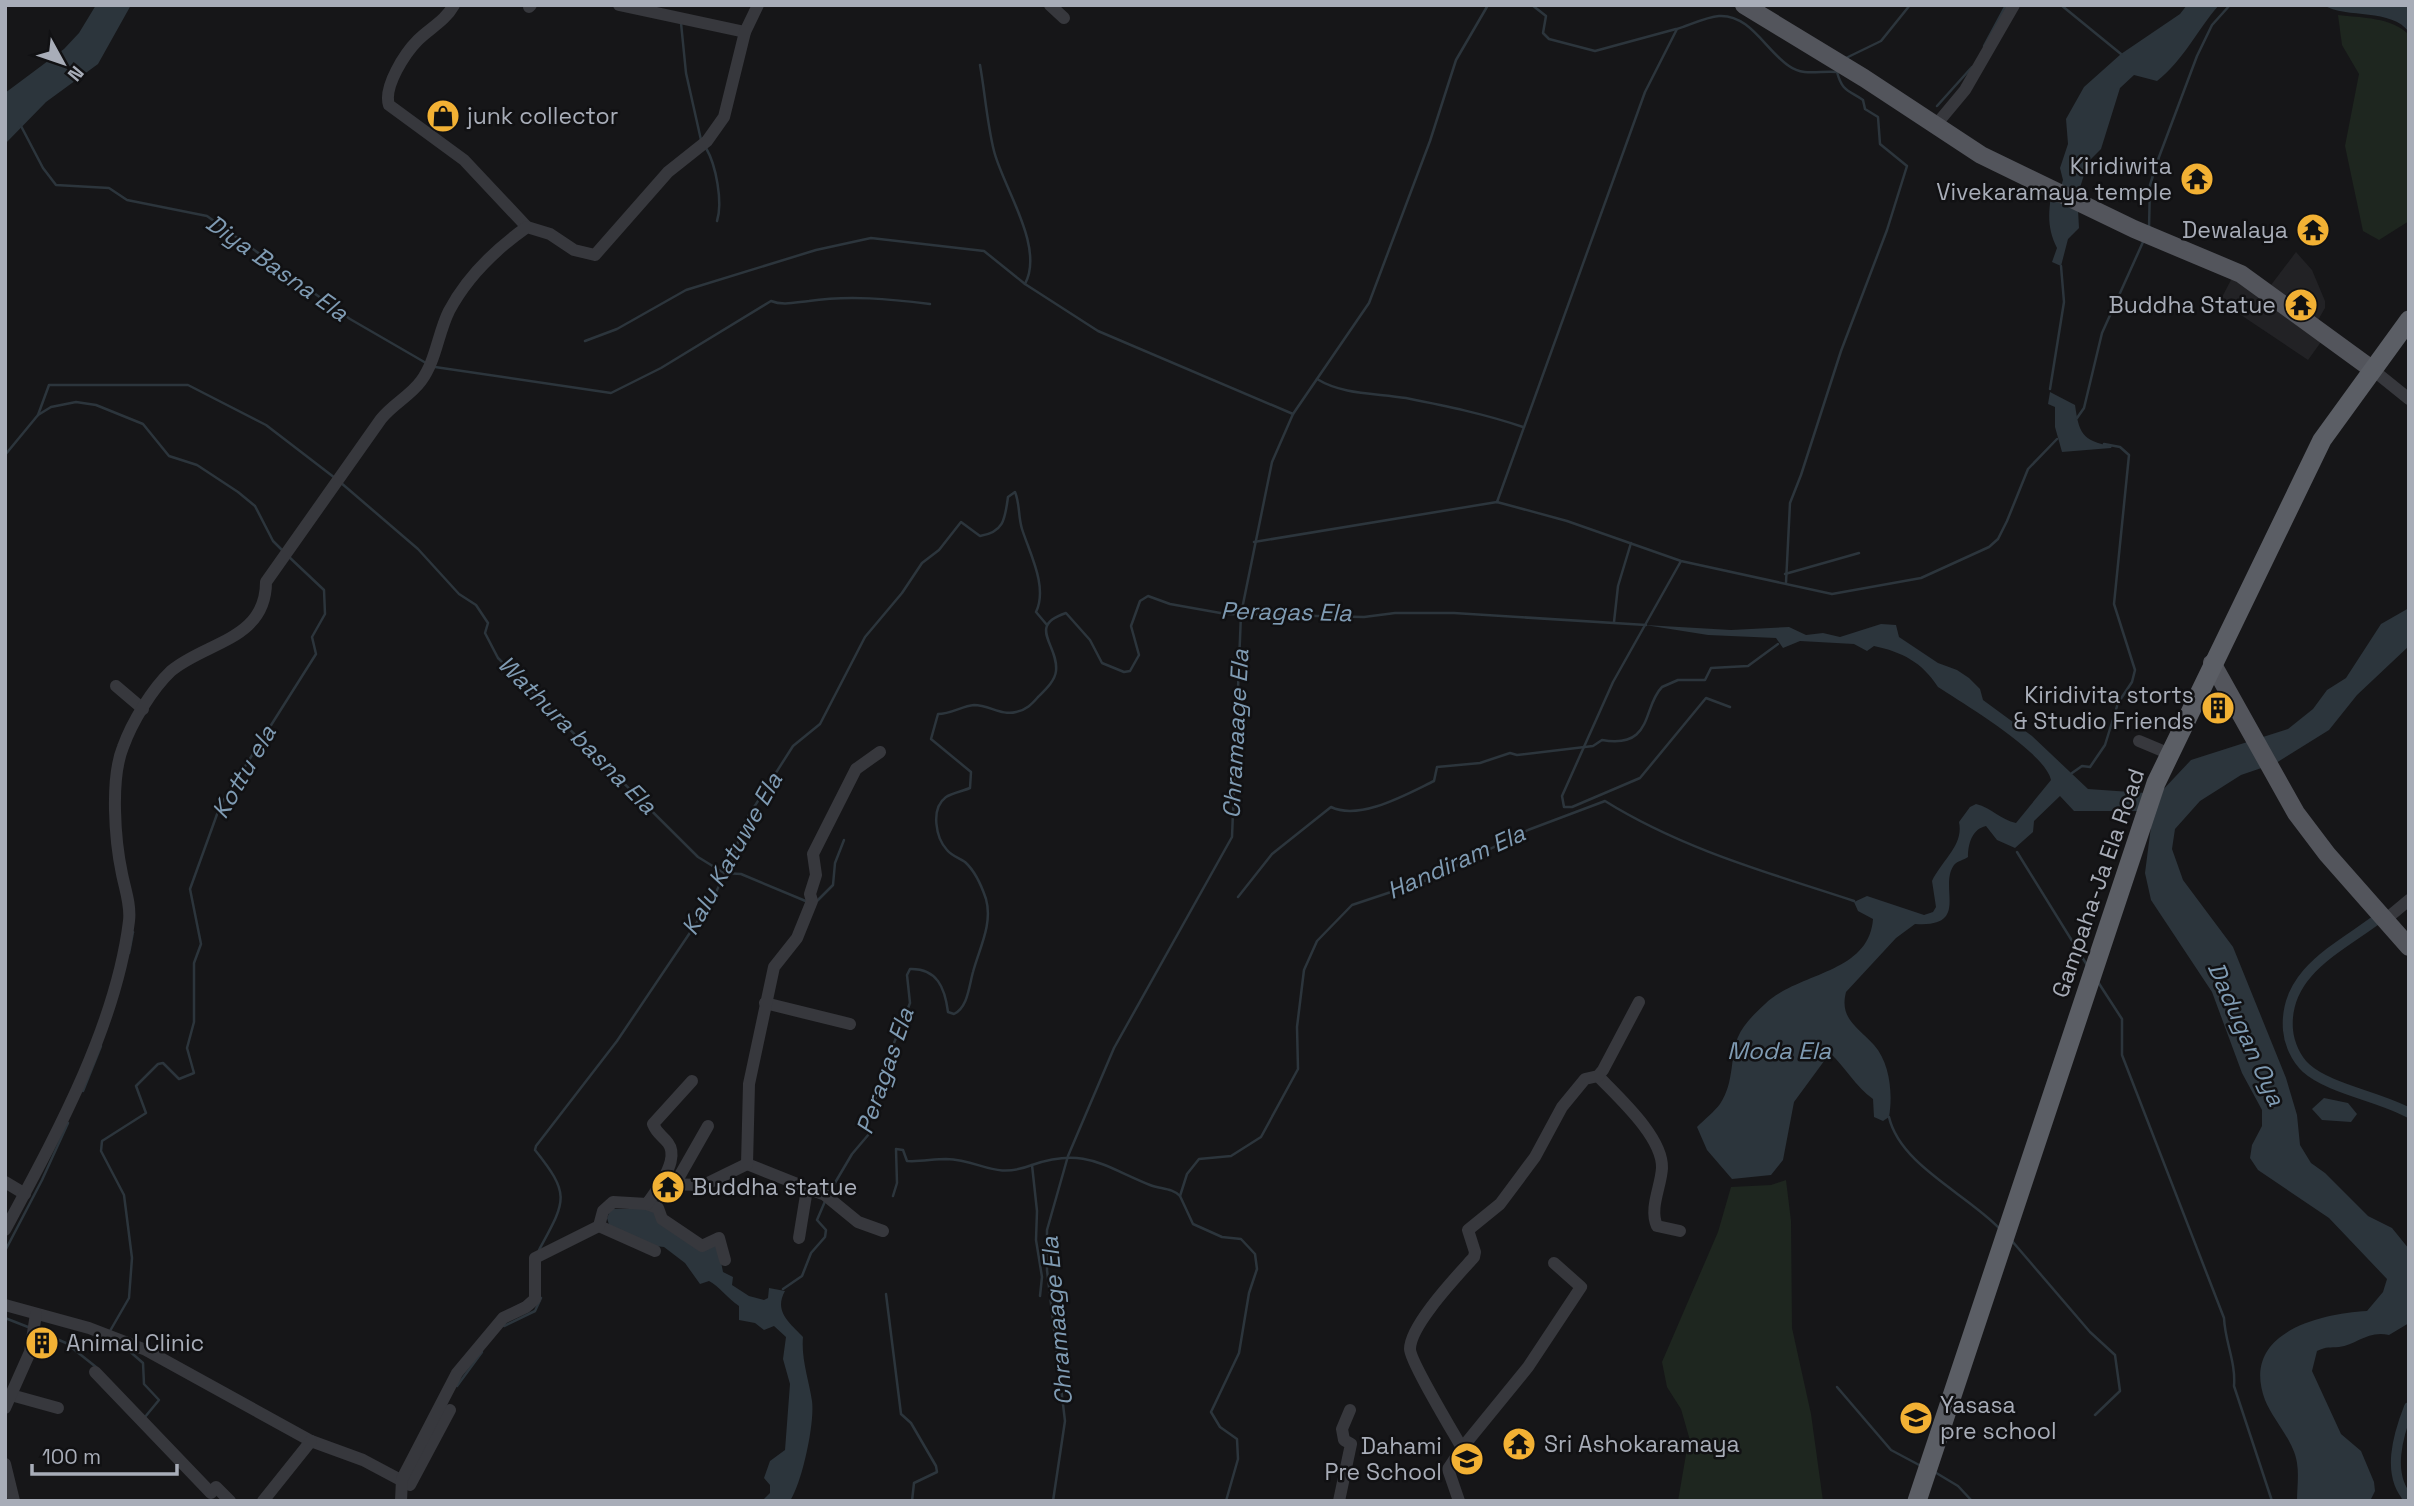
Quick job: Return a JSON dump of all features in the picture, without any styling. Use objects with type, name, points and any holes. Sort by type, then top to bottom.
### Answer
[{"type":"highway","name":"Gampaha-Ja Ela Road","points":[[1917,1501],[2154,789],[2212,663],[2322,440],[2409,320]]},
{"type":"main road","points":[[1744,5],[1864,78],[1981,155],[2052,190],[2241,274],[2373,370]]},
{"type":"main road","points":[[2212,663],[2296,813],[2327,854],[2409,947]]},
{"type":"street","points":[[454,5],[443,20],[410,49],[389,89],[389,105],[464,160],[527,227],[550,234],[574,250],[592,256],[608,243],[626,218],[668,172],[704,144],[724,117],[745,32],[758,5]]},
{"type":"street","points":[[619,5],[745,32]]},
{"type":"street","points":[[1050,5],[1064,18]]},
{"type":"street","points":[[1935,126],[1965,90],[2014,5]]},
{"type":"street","points":[[5,1230],[74,1094],[110,1003],[122,959],[130,919],[119,858],[117,769],[122,747],[143,709],[169,673],[206,647],[229,641],[245,629],[259,608],[266,582],[290,547],[381,419],[393,404],[416,386],[430,366],[449,311],[474,275],[503,244],[527,227]]},
{"type":"street","points":[[2373,370],[2409,399]]},
{"type":"street","points":[[116,686],[143,709]]},
{"type":"street","points":[[2139,741],[2170,754]]},
{"type":"street","points":[[747,1164],[749,1084],[774,967],[797,938],[811,902],[810,894],[816,875],[813,854],[856,769],[880,752]]},
{"type":"street","points":[[2385,920],[2409,900]]},
{"type":"street","points":[[1462,1448],[1413,1363],[1411,1343],[1429,1311],[1474,1257],[1468,1230],[1500,1204],[1535,1157],[1562,1107],[1585,1079],[1598,1076],[1639,1002]]},
{"type":"street","points":[[765,1003],[850,1024]]},
{"type":"street","points":[[1598,1076],[1645,1128],[1660,1156],[1662,1168],[1655,1198],[1657,1227],[1680,1231]]},
{"type":"street","points":[[647,1204],[662,1184],[671,1160],[670,1149],[657,1134],[653,1124],[692,1081]]},
{"type":"street","points":[[675,1184],[708,1126]]},
{"type":"street","points":[[662,1184],[704,1185],[747,1164],[828,1197],[858,1222],[883,1231]]},
{"type":"street","points":[[5,1182],[25,1194]]},
{"type":"street","points":[[799,1238],[807,1189]]},
{"type":"street","points":[[401,1501],[403,1482],[428,1425],[457,1373],[503,1318],[526,1307],[535,1299],[535,1258],[599,1226],[603,1211],[613,1202],[647,1204],[658,1208],[662,1219],[702,1246],[720,1239],[725,1260]]},
{"type":"street","points":[[599,1226],[654,1251]]},
{"type":"street","points":[[1459,1501],[1448,1469],[1528,1367],[1581,1287],[1555,1263]]},
{"type":"street","points":[[5,1305],[107,1334],[146,1350],[311,1441],[363,1460],[410,1485],[450,1410]]},
{"type":"street","points":[[36,1314],[30,1352],[8,1401],[58,1408]]},
{"type":"street","points":[[95,1372],[213,1490],[230,1501]]},
{"type":"street","points":[[1339,1501],[1351,1444],[1344,1440],[1342,1429],[1350,1410]]},
{"type":"street","points":[[263,1501],[311,1441]]},
{"type":"street","points":[[5,1464],[14,1501]]},
{"type":"shaded area","points":[[2338,15],[2385,22],[2409,35],[2409,221],[2379,240],[2363,231],[2345,146],[2359,74],[2342,45]]},
{"type":"shaded area","points":[[2296,252],[2312,270],[2325,301],[2325,308],[2314,327],[2321,342],[2308,360],[2220,301],[2231,280],[2237,278],[2265,293]]},
{"type":"shaded area","points":[[1786,1180],[1791,1221],[1792,1328],[1811,1414],[1823,1501],[1678,1501],[1689,1437],[1681,1409],[1667,1387],[1662,1362],[1718,1232],[1731,1187],[1771,1185]]},
{"type":"water","points":[[96,5],[131,5],[98,64],[46,102],[5,144],[5,93],[64,49],[79,33]]},
{"type":"water","points":[[2187,5],[2219,5],[2167,73],[2157,81],[2134,75],[2120,88],[2101,149],[2088,162],[2074,207],[2078,210],[2079,228],[2068,239],[2061,266],[2052,262],[2057,248],[2050,229],[2050,203],[2051,196],[2057,199],[2063,180],[2060,168],[2068,144],[2066,119],[2084,87],[2121,54],[2180,14]]},
{"type":"water","points":[[2323,5],[2409,7],[2409,32],[2392,20],[2344,12]]},
{"type":"water","points":[[2050,392],[2075,405],[2083,434],[2094,441],[2112,446],[2111,448],[2062,452],[2055,427],[2055,407],[2048,404]]},
{"type":"water","points":[[2409,608],[2409,646],[2357,695],[2329,730],[2276,763],[2241,775],[2200,801],[2175,829],[2172,849],[2183,880],[2233,947],[2286,1078],[2297,1115],[2300,1145],[2311,1163],[2325,1173],[2368,1216],[2392,1228],[2409,1249],[2409,1323],[2389,1335],[2375,1334],[2345,1346],[2317,1351],[2312,1371],[2341,1434],[2361,1451],[2375,1491],[2370,1501],[2297,1501],[2297,1463],[2288,1439],[2265,1400],[2260,1377],[2264,1358],[2273,1343],[2288,1331],[2327,1317],[2367,1311],[2383,1292],[2387,1279],[2329,1218],[2258,1170],[2250,1158],[2252,1145],[2262,1126],[2262,1110],[2242,1073],[2212,992],[2151,900],[2145,873],[2153,811],[2074,811],[2060,796],[2034,821],[2033,832],[2015,848],[1997,840],[1986,826],[1977,830],[1970,842],[1968,857],[1955,864],[1950,874],[1948,913],[1942,920],[1932,924],[1915,924],[1896,938],[1846,992],[1845,1009],[1851,1022],[1874,1045],[1884,1061],[1891,1099],[1889,1117],[1883,1121],[1874,1117],[1873,1099],[1830,1053],[1794,1102],[1783,1160],[1771,1175],[1732,1179],[1707,1150],[1697,1127],[1718,1107],[1725,1096],[1736,1044],[1746,1024],[1779,993],[1846,962],[1859,951],[1869,937],[1873,919],[1858,911],[1854,902],[1867,896],[1924,915],[1933,912],[1936,907],[1932,881],[1955,845],[1960,830],[1959,822],[1970,807],[1976,804],[1982,806],[2016,823],[2051,780],[2034,756],[2019,743],[1938,687],[1925,671],[1910,659],[1894,651],[1874,646],[1867,651],[1854,644],[1800,641],[1783,648],[1776,638],[1708,635],[1645,625],[1731,630],[1789,627],[1806,635],[1823,633],[1840,637],[1881,624],[1896,625],[1899,637],[1938,663],[1969,678],[1980,689],[1983,700],[2032,736],[2088,789],[2159,794],[2191,760],[2288,729],[2313,709],[2327,690],[2346,678],[2381,624]]},
{"type":"water","points":[[2324,1098],[2348,1103],[2357,1114],[2351,1122],[2322,1120],[2312,1109]]},
{"type":"water","points":[[611,1209],[654,1209],[696,1245],[717,1241],[723,1272],[733,1277],[732,1285],[749,1296],[764,1300],[768,1298],[769,1288],[785,1291],[782,1311],[803,1337],[803,1353],[812,1401],[810,1438],[803,1467],[790,1501],[762,1501],[770,1493],[770,1485],[764,1478],[770,1461],[785,1450],[790,1384],[783,1359],[786,1337],[774,1326],[764,1330],[755,1323],[739,1320],[739,1306],[709,1281],[700,1284],[685,1263],[664,1247],[610,1228],[607,1218]]},
{"type":"waterway","name":"Peragas Ela","points":[[1293,414],[1369,303],[1430,141],[1456,60],[1488,5]]},
{"type":"waterway","points":[[1532,5],[1546,16],[1543,33],[1549,39],[1595,51],[1676,29]]},
{"type":"waterway","points":[[1846,58],[1881,41],[1910,5]]},
{"type":"waterway","points":[[1984,46],[2006,5]]},
{"type":"waterway","points":[[2061,5],[2121,54]]},
{"type":"waterway","points":[[2149,228],[2150,185],[2159,157],[2197,56],[2212,25],[2230,5]]},
{"type":"waterway","points":[[1497,502],[1645,92],[1677,29],[1703,19],[1730,17],[1749,27],[1789,66],[1807,72],[1837,72],[1843,87],[1863,100],[1865,109],[1878,117],[1880,144],[1907,166],[1790,503],[1786,583]]},
{"type":"waterway","points":[[681,23],[686,73],[701,140]]},
{"type":"waterway","name":"Chramaage Ela","points":[[980,65],[994,151],[1020,217],[1030,253],[1030,269],[1025,284],[1098,331],[1293,414],[1272,462],[1241,614],[1232,837],[1114,1048],[1068,1156],[1047,1230],[1047,1270],[1065,1421],[1053,1501]]},
{"type":"waterway","points":[[1937,106],[1972,67]]},
{"type":"waterway","name":"Diya Basna Ela","points":[[21,126],[43,168],[56,185],[109,188],[127,200],[207,216],[350,319],[426,363]]},
{"type":"waterway","points":[[706,148],[718,184],[717,221]]},
{"type":"waterway","points":[[585,341],[617,329],[686,290],[816,250],[871,238],[984,251],[1025,284]]},
{"type":"waterway","points":[[2077,418],[2084,408],[2102,333],[2143,242]]},
{"type":"waterway","points":[[2050,389],[2064,302],[2061,266]]},
{"type":"waterway","points":[[435,367],[611,393],[661,368],[771,301],[785,303],[854,298],[930,304]]},
{"type":"waterway","points":[[1317,379],[1349,391],[1436,404],[1523,427]]},
{"type":"waterway","name":"Wathura basna Ela","points":[[38,415],[49,385],[188,385],[266,425],[335,478]]},
{"type":"waterway","name":"Kottu ela","points":[[5,455],[38,415],[51,407],[76,402],[96,405],[143,424],[169,456],[197,465],[238,492],[255,506],[273,541],[283,551]]},
{"type":"waterway","points":[[1254,542],[1497,502],[1567,521],[1681,561],[1832,594],[1921,578],[1989,547],[1998,539],[2028,469],[2057,439]]},
{"type":"waterway","points":[[2072,773],[2082,766],[2090,767],[2105,745],[2118,703],[2132,682],[2135,670],[2114,604],[2129,455],[2120,447],[2104,444]]},
{"type":"waterway","name":"Wathura basna Ela","points":[[340,482],[418,549],[459,594],[476,605],[488,623],[485,633],[498,658],[698,857],[724,873],[741,874],[808,902]]},
{"type":"waterway","name":"Kalu Katuwe Ela","points":[[539,1250],[555,1220],[561,1198],[555,1178],[535,1150],[536,1146],[617,1041],[712,900],[735,854],[742,826],[793,746],[820,724],[865,637],[902,593],[922,563],[939,550],[961,522],[980,536],[994,531],[1002,523],[1008,497],[1015,492],[1022,529],[1039,581],[1036,612],[1047,625]]},
{"type":"waterway","points":[[1614,622],[1618,586],[1631,543]]},
{"type":"waterway","points":[[1785,574],[1859,553]]},
{"type":"waterway","name":"Kottu ela","points":[[110,1331],[129,1298],[132,1258],[124,1195],[101,1151],[102,1141],[146,1113],[136,1086],[158,1064],[163,1063],[179,1079],[194,1073],[187,1048],[194,1022],[194,963],[201,944],[190,889],[220,806],[316,654],[312,637],[325,614],[324,590],[288,556]]},
{"type":"waterway","points":[[1681,561],[1613,682],[1562,796],[1564,807],[1572,807],[1640,778],[1706,698],[1730,707]]},
{"type":"waterway","name":"Peragas Ela","points":[[829,1193],[852,1154],[869,1134],[866,1118],[881,1087],[882,1073],[910,1003],[907,975],[910,969],[927,972],[938,981],[945,995],[948,1012],[954,1014],[959,1011],[967,996],[987,927],[988,908],[978,879],[965,862],[943,845],[936,824],[941,802],[948,796],[970,788],[971,772],[931,739],[938,714],[974,705],[1011,713],[1023,710],[1031,704],[1055,675],[1056,662],[1046,630],[1054,618],[1066,613],[1090,640],[1102,663],[1124,672],[1130,671],[1139,655],[1131,626],[1140,601],[1148,596],[1170,604],[1226,614],[1364,617],[1395,613],[1454,613],[1646,625]]},
{"type":"waterway","name":"Peragas Ela","points":[[1238,897],[1272,854],[1331,807],[1356,811],[1397,799],[1434,781],[1437,767],[1480,763],[1510,753],[1517,755],[1593,746],[1602,740],[1619,741],[1630,738],[1639,732],[1662,687],[1678,680],[1705,680],[1711,668],[1748,666],[1778,644]]},
{"type":"waterway","name":"Handiram Ela","points":[[1226,1501],[1238,1459],[1237,1439],[1220,1427],[1211,1412],[1239,1353],[1249,1293],[1257,1269],[1255,1254],[1241,1239],[1222,1237],[1193,1224],[1180,1196],[1187,1174],[1199,1159],[1231,1156],[1261,1137],[1298,1069],[1297,1027],[1304,970],[1317,941],[1352,905],[1430,879],[1528,830],[1605,801],[1634,818],[1695,846],[1854,901]]},
{"type":"waterway","name":"Wathura basna Ela","points":[[817,901],[833,885],[835,863],[844,840]]},
{"type":"waterway","points":[[2017,852],[2087,965]]},
{"type":"waterway","points":[[2384,914],[2335,949],[2306,975],[2295,991],[2289,1009],[2288,1030],[2296,1055],[2302,1064],[2316,1075],[2409,1113]]},
{"type":"waterway","points":[[129,953],[133,932]]},
{"type":"waterway","points":[[2098,982],[2122,1019],[2122,1055],[2224,1318],[2234,1386],[2272,1501]]},
{"type":"waterway","points":[[83,1091],[101,1046]]},
{"type":"waterway","points":[[1889,1117],[1906,1150],[1936,1178],[2000,1229]]},
{"type":"waterway","points":[[5,1251],[68,1123]]},
{"type":"waterway","points":[[893,1196],[897,1183],[896,1149],[903,1150],[907,1161],[958,1160],[1007,1171],[1032,1165]]},
{"type":"waterway","points":[[1040,1296],[1042,1277],[1036,1240],[1037,1211],[1032,1165],[1050,1160],[1080,1158],[1150,1185],[1174,1191],[1180,1196]]},
{"type":"waterway","name":"Peragas Ela","points":[[783,1289],[802,1276],[811,1253],[825,1237],[826,1230],[817,1220],[826,1199]]},
{"type":"waterway","points":[[2012,1241],[2090,1332],[2115,1355],[2120,1391],[2095,1415]]},
{"type":"waterway","points":[[886,1294],[901,1414],[911,1423],[937,1472],[914,1483],[912,1501]]},
{"type":"waterway","name":"Kalu Katuwe Ela","points":[[504,1326],[535,1311],[541,1298]]},
{"type":"waterway","points":[[5,1318],[28,1327]]},
{"type":"waterway","points":[[40,1332],[66,1343],[96,1367]]},
{"type":"waterway","name":"Kottu ela","points":[[127,1349],[143,1363],[144,1384],[159,1400],[145,1417]]},
{"type":"waterway","name":"Kalu Katuwe Ela","points":[[457,1386],[482,1352]]},
{"type":"waterway","points":[[1837,1387],[1891,1450],[1921,1466]]},
{"type":"waterway","points":[[2409,1407],[2396,1454],[2398,1478],[2409,1499]]},
{"type":"waterway","points":[[1933,1471],[1958,1486],[1972,1501]]},
{"type":"waterway","points":[[2403,1494],[2403,1501]]},
{"type":"place","name":"junk collector","points":[[443,116]]},
{"type":"place","name":"Kiridiwita Vivekaramaya temple","points":[[2197,179]]},
{"type":"place","name":"Dewalaya","points":[[2313,230]]},
{"type":"place","name":"Buddha Statue","points":[[2301,305]]},
{"type":"place","name":"Kiridivita storts & Studio Friends","points":[[2218,708]]},
{"type":"place","name":"Buddha statue","points":[[668,1187]]},
{"type":"place","name":"Animal Clinic","points":[[42,1343]]},
{"type":"place","name":"Yasasa pre school","points":[[1916,1418]]},
{"type":"place","name":"Sri Ashokaramaya","points":[[1519,1444]]},
{"type":"place","name":"Dahami Pre School","points":[[1467,1459]]},
{"type":"water label","name":"Dadugan Oya","points":[[2246,1034]]},
{"type":"water label","name":"Moda Ela","points":[[1779,1051]]}]
